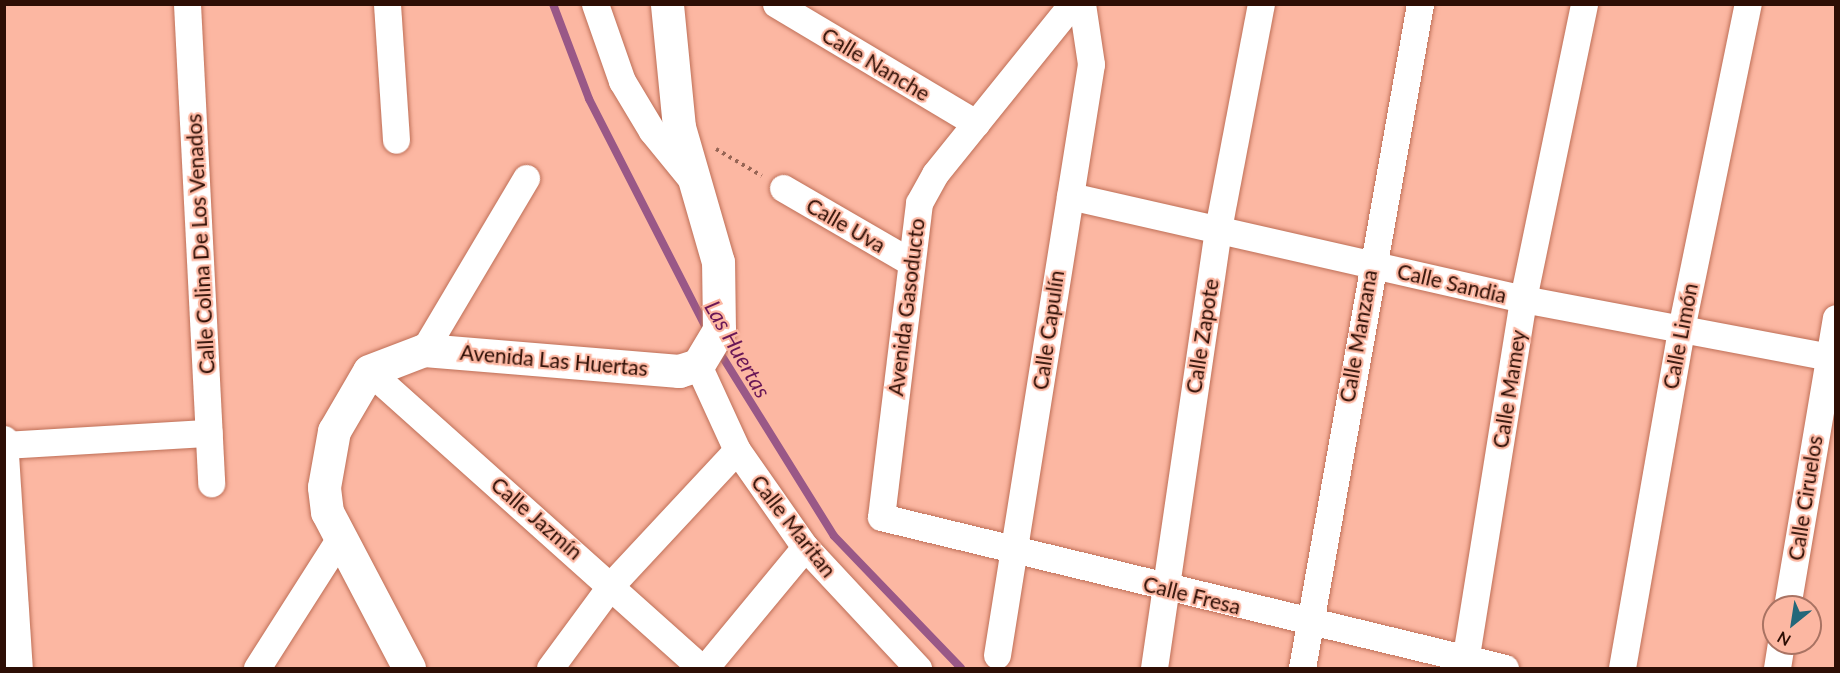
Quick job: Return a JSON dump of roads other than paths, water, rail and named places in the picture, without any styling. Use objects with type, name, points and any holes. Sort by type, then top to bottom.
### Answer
[{"type":"street","name":"Calle Colina De Los Venados","points":[[187,4],[211,483]]},
{"type":"street","points":[[387,4],[396,140]]},
{"type":"street","points":[[595,4],[622,81],[652,131],[692,180]]},
{"type":"street","points":[[667,4],[679,127],[692,180],[718,262],[719,330],[701,362]]},
{"type":"street","name":"Calle Nanche","points":[[776,4],[976,123]]},
{"type":"street","name":"Avenida Gasoducto","points":[[881,518],[909,261],[919,203],[976,123],[1072,4]]},
{"type":"street","name":"Calle Capulín","points":[[997,655],[1091,64],[1082,4]]},
{"type":"street","name":"Calle Zapote","points":[[1154,669],[1218,229],[1261,4]]},
{"type":"street","name":"Calle Manzana","points":[[1302,669],[1307,624],[1370,264],[1420,4]]},
{"type":"street","name":"Calle Mamey","points":[[1465,664],[1523,299],[1584,4]]},
{"type":"street","name":"Calle Limón","points":[[1622,669],[1681,329],[1748,4]]},
{"type":"street","points":[[424,350],[526,178]]},
{"type":"street","name":"Calle Uva","points":[[783,188],[909,261]]},
{"type":"street","name":"Calle Sandia","points":[[1070,196],[1523,299],[1832,357]]},
{"type":"street","name":"Calle Ciruelos","points":[[1789,595],[1832,357],[1836,318]]},
{"type":"street","name":"Avenida Las Huertas","points":[[369,371],[424,350],[679,371],[701,362]]},
{"type":"street","name":"Calle Maritan","points":[[701,362],[737,450],[805,547],[908,665]]},
{"type":"street","points":[[369,371],[346,406],[327,456],[327,512],[338,541],[408,669]]},
{"type":"street","name":"Calle Jazmín","points":[[369,371],[612,584],[703,669]]},
{"type":"street","points":[[5,445],[209,433]]},
{"type":"street","points":[[4,439],[19,669]]},
{"type":"street","points":[[550,669],[612,584],[737,450]]},
{"type":"street","name":"Calle Fresa","points":[[881,518],[1465,664],[1505,669]]},
{"type":"street","points":[[257,669],[338,541]]},
{"type":"street","points":[[703,669],[805,547]]},
{"type":"waterway","name":"Las Huertas","points":[[553,4],[589,99],[708,332]]},
{"type":"waterway","name":"Las Huertas","points":[[717,348],[834,536],[961,668]]}]
